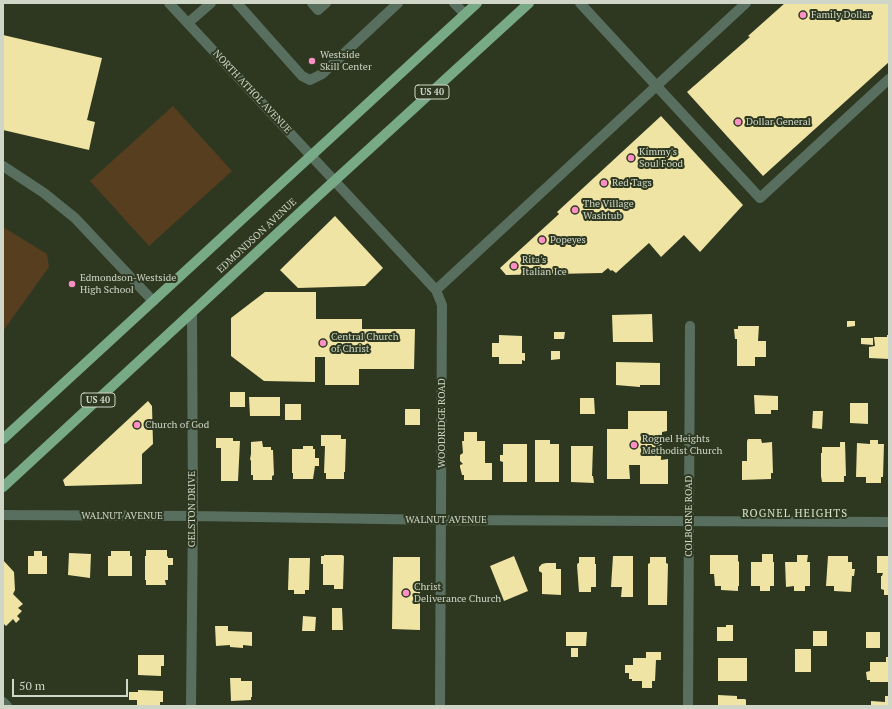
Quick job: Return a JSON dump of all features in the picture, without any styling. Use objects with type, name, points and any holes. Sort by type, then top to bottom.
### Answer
[{"type":"main road","points":[[3,438],[477,3]]},
{"type":"main road","name":"EDMONDSON AVENUE","points":[[3,488],[334,181],[529,3]]},
{"type":"street","name":"NORTH ATHOL AVENUE","points":[[169,3],[334,181]]},
{"type":"street","points":[[188,23],[210,3]]},
{"type":"street","points":[[237,3],[302,76],[310,80],[322,74],[398,3]]},
{"type":"street","points":[[312,3],[318,10],[326,3]]},
{"type":"street","points":[[454,3],[465,14]]},
{"type":"street","points":[[580,3],[760,198],[889,79]]},
{"type":"street","points":[[436,290],[746,3]]},
{"type":"street","points":[[3,166],[44,193],[75,218],[153,301]]},
{"type":"street","name":"WOODRIDGE ROAD","points":[[334,181],[436,290],[442,305],[440,706]]},
{"type":"street","name":"GELSTON DRIVE","points":[[191,706],[193,516],[192,312]]},
{"type":"street","name":"COLBORNE ROAD","points":[[688,706],[690,326]]},
{"type":"street","name":"WALNUT AVENUE","points":[[3,515],[441,520],[889,522]]},
{"type":"street","points":[[3,702],[7,706]]},
{"type":"shaded area","points":[[173,106],[232,171],[149,246],[90,181]]},
{"type":"shaded area","points":[[3,227],[47,254],[49,267],[3,331]]},
{"type":"building","points":[[785,3],[889,3],[889,62],[763,176],[687,92],[750,37],[748,36]]},
{"type":"building","points":[[3,35],[102,58],[87,120],[95,122],[89,150],[3,130]]},
{"type":"building","points":[[661,116],[743,205],[700,252],[684,235],[661,257],[649,243],[616,273],[608,268],[602,273],[506,275],[500,268],[559,214],[557,212]]},
{"type":"building","points":[[335,216],[383,268],[365,286],[298,288],[280,270]]},
{"type":"building","name":"Central Church of Christ","points":[[265,292],[316,292],[316,319],[362,319],[362,329],[415,329],[414,369],[359,369],[359,385],[325,385],[325,357],[315,357],[315,382],[264,381],[231,356],[231,318]]},
{"type":"building","points":[[652,314],[653,342],[613,342],[612,315]]},
{"type":"building","points":[[847,321],[855,321],[855,326],[847,327]]},
{"type":"building","points":[[738,326],[759,326],[758,341],[766,341],[766,357],[755,357],[755,366],[737,366],[737,339],[735,339],[734,329],[738,329]]},
{"type":"building","points":[[554,332],[565,332],[564,339],[554,339]]},
{"type":"building","points":[[499,335],[522,336],[522,353],[525,353],[525,361],[522,360],[522,364],[499,364],[499,357],[492,357],[492,343],[499,343]]},
{"type":"building","points":[[887,335],[889,335],[889,359],[869,358],[869,347],[875,346],[874,337],[887,337]]},
{"type":"building","points":[[861,338],[873,338],[873,345],[861,344]]},
{"type":"building","points":[[551,351],[560,351],[560,359],[551,360]]},
{"type":"building","points":[[616,362],[660,363],[660,385],[640,385],[640,387],[616,385]]},
{"type":"building","points":[[230,392],[245,392],[245,407],[230,407]]},
{"type":"building","points":[[754,395],[778,396],[778,410],[771,410],[771,414],[755,414]]},
{"type":"building","points":[[249,397],[280,397],[280,416],[250,416]]},
{"type":"building","points":[[580,398],[594,398],[595,414],[580,414]]},
{"type":"building","name":"Church of God","points":[[148,401],[152,406],[153,444],[142,454],[142,484],[65,486],[63,480]]},
{"type":"building","points":[[850,403],[868,403],[868,424],[850,423]]},
{"type":"building","points":[[285,404],[301,404],[301,420],[285,420]]},
{"type":"building","points":[[405,409],[420,409],[420,425],[405,425]]},
{"type":"building","name":"Rognel Heights Methodist Church","points":[[628,411],[667,411],[667,431],[662,432],[661,460],[668,459],[668,484],[640,484],[640,465],[629,465],[630,479],[607,479],[607,429],[628,429]]},
{"type":"building","points":[[813,411],[823,411],[822,429],[812,428]]},
{"type":"building","points":[[464,432],[477,432],[477,441],[485,441],[485,463],[492,463],[492,480],[464,480],[464,475],[462,475],[460,467],[460,465],[463,464],[460,461],[460,455],[463,453],[462,441],[464,441]]},
{"type":"building","points":[[321,435],[341,435],[341,439],[346,439],[344,479],[326,479],[326,473],[324,473],[325,446],[321,446]]},
{"type":"building","points":[[216,438],[233,438],[233,441],[240,441],[238,481],[221,481],[221,448],[216,448]]},
{"type":"building","points":[[748,439],[761,439],[762,443],[772,442],[773,473],[771,473],[771,479],[742,480],[742,461],[747,461]]},
{"type":"building","points":[[535,440],[550,440],[550,444],[559,444],[559,482],[535,482]]},
{"type":"building","points":[[870,440],[878,440],[878,444],[884,444],[883,477],[881,477],[881,483],[866,483],[866,477],[856,477],[857,443],[870,444]]},
{"type":"building","points":[[262,441],[263,447],[271,447],[271,450],[273,450],[274,475],[272,476],[272,480],[253,480],[253,475],[251,475],[251,442]]},
{"type":"building","points":[[840,442],[845,442],[846,476],[844,476],[844,482],[822,482],[822,447],[840,447]]},
{"type":"building","points":[[503,444],[527,444],[527,482],[503,482],[503,462],[500,461],[500,455],[503,455]]},
{"type":"building","points":[[303,446],[313,446],[313,449],[315,449],[315,458],[319,458],[319,466],[315,466],[313,479],[293,479],[292,449],[303,449]]},
{"type":"building","points":[[571,446],[593,446],[592,476],[594,483],[571,482]]},
{"type":"building","points":[[146,550],[167,550],[167,557],[173,558],[173,565],[168,565],[168,580],[165,580],[166,585],[146,585]]},
{"type":"building","points":[[34,551],[42,551],[42,556],[47,556],[47,574],[28,574],[28,556],[34,556]]},
{"type":"building","points":[[111,551],[130,551],[130,556],[132,556],[132,576],[108,576],[108,556],[111,556]]},
{"type":"building","points":[[69,553],[91,554],[90,578],[68,575]]},
{"type":"building","points":[[762,554],[773,554],[774,586],[770,586],[770,591],[760,591],[760,586],[751,586],[751,562],[762,562]]},
{"type":"building","points":[[710,555],[738,555],[738,591],[721,590],[721,586],[715,586],[714,574],[710,574]]},
{"type":"building","points":[[797,555],[808,555],[807,562],[810,562],[810,586],[805,586],[805,591],[794,591],[794,586],[786,587],[785,562],[797,562]]},
{"type":"building","points":[[321,556],[344,556],[343,589],[334,589],[334,585],[323,585],[323,564],[321,564]]},
{"type":"building","points":[[514,556],[528,591],[504,601],[490,566]]},
{"type":"building","points":[[613,556],[633,556],[633,597],[621,597],[622,587],[611,587]]},
{"type":"building","points":[[828,556],[848,556],[848,562],[852,562],[852,569],[855,569],[854,576],[852,576],[851,592],[834,591],[834,586],[826,586]]},
{"type":"building","points":[[877,556],[889,556],[889,595],[884,595],[884,590],[881,589],[881,576],[883,573],[877,573]]},
{"type":"building","name":"Christ Deliverance Church","points":[[393,557],[420,557],[420,630],[392,629]]},
{"type":"building","points":[[579,557],[595,557],[596,587],[591,587],[591,592],[579,592],[577,565],[579,563]]},
{"type":"building","points":[[650,557],[666,557],[666,563],[668,564],[667,605],[648,605],[648,564],[650,563]]},
{"type":"building","points":[[289,558],[310,558],[309,590],[305,590],[305,594],[294,594],[294,590],[288,590]]},
{"type":"building","points":[[3,560],[14,572],[15,590],[13,594],[23,604],[18,608],[22,611],[17,616],[20,619],[16,623],[13,619],[6,626],[3,623]]},
{"type":"building","points":[[546,563],[556,563],[556,569],[561,569],[561,595],[542,594],[542,573],[539,571],[539,567]]},
{"type":"building","points":[[332,608],[342,608],[343,630],[332,630]]},
{"type":"building","points":[[303,616],[316,617],[315,631],[302,631]]},
{"type":"building","points":[[726,625],[733,625],[733,641],[717,641],[717,627],[726,627]]},
{"type":"building","points":[[215,626],[228,626],[228,631],[252,632],[252,646],[243,645],[243,648],[230,647],[230,645],[216,646]]},
{"type":"building","points":[[813,631],[827,631],[827,646],[813,646]]},
{"type":"building","points":[[566,632],[587,632],[586,646],[566,646]]},
{"type":"building","points":[[866,632],[880,632],[880,648],[866,648]]},
{"type":"building","points":[[571,648],[578,648],[578,657],[571,657]]},
{"type":"building","points":[[795,649],[811,649],[811,672],[795,672]]},
{"type":"building","points":[[646,652],[661,652],[661,660],[656,660],[655,681],[652,681],[652,688],[642,688],[642,681],[632,681],[632,679],[629,679],[629,673],[625,673],[625,665],[633,665],[633,658],[646,658]]},
{"type":"building","points":[[138,655],[164,655],[164,666],[161,666],[161,676],[138,675]]},
{"type":"building","points":[[886,657],[889,657],[889,682],[870,682],[870,680],[867,680],[866,672],[870,671],[870,662],[886,662]]},
{"type":"building","points":[[718,658],[747,658],[747,681],[718,681]]},
{"type":"building","points":[[230,678],[241,678],[241,681],[252,681],[251,700],[231,701]]},
{"type":"building","points":[[138,690],[163,691],[163,702],[160,702],[160,706],[137,706],[137,700],[129,700],[129,692],[138,692]]},
{"type":"building","points":[[718,695],[737,696],[737,699],[745,699],[746,706],[718,706]]},
{"type":"building","points":[[885,696],[889,696],[889,706],[871,706],[871,701],[885,702]]},
{"type":"place","name":"Family Dollar","points":[[803,15]]},
{"type":"place","name":"Westside Skill Center","points":[[312,61]]},
{"type":"place","name":"Dollar General","points":[[738,122]]},
{"type":"place","name":"Kimmy's Soul Food","points":[[631,158]]},
{"type":"place","name":"Red Tags","points":[[604,183]]},
{"type":"place","name":"The Village Washtub","points":[[575,210]]},
{"type":"place","name":"Popeyes","points":[[542,240]]},
{"type":"place","name":"Rita's Italian Ice","points":[[514,266]]},
{"type":"place","name":"Edmondson-Westside High School","points":[[72,284]]},
{"type":"place","name":"Central Church of Christ","points":[[323,343]]},
{"type":"place","name":"Church of God","points":[[137,425]]},
{"type":"place","name":"Rognel Heights Methodist Church","points":[[634,445]]},
{"type":"place","name":"Christ Deliverance Church","points":[[406,593]]},
{"type":"district","name":"ROGNEL HEIGHTS","points":[[795,514]]}]
